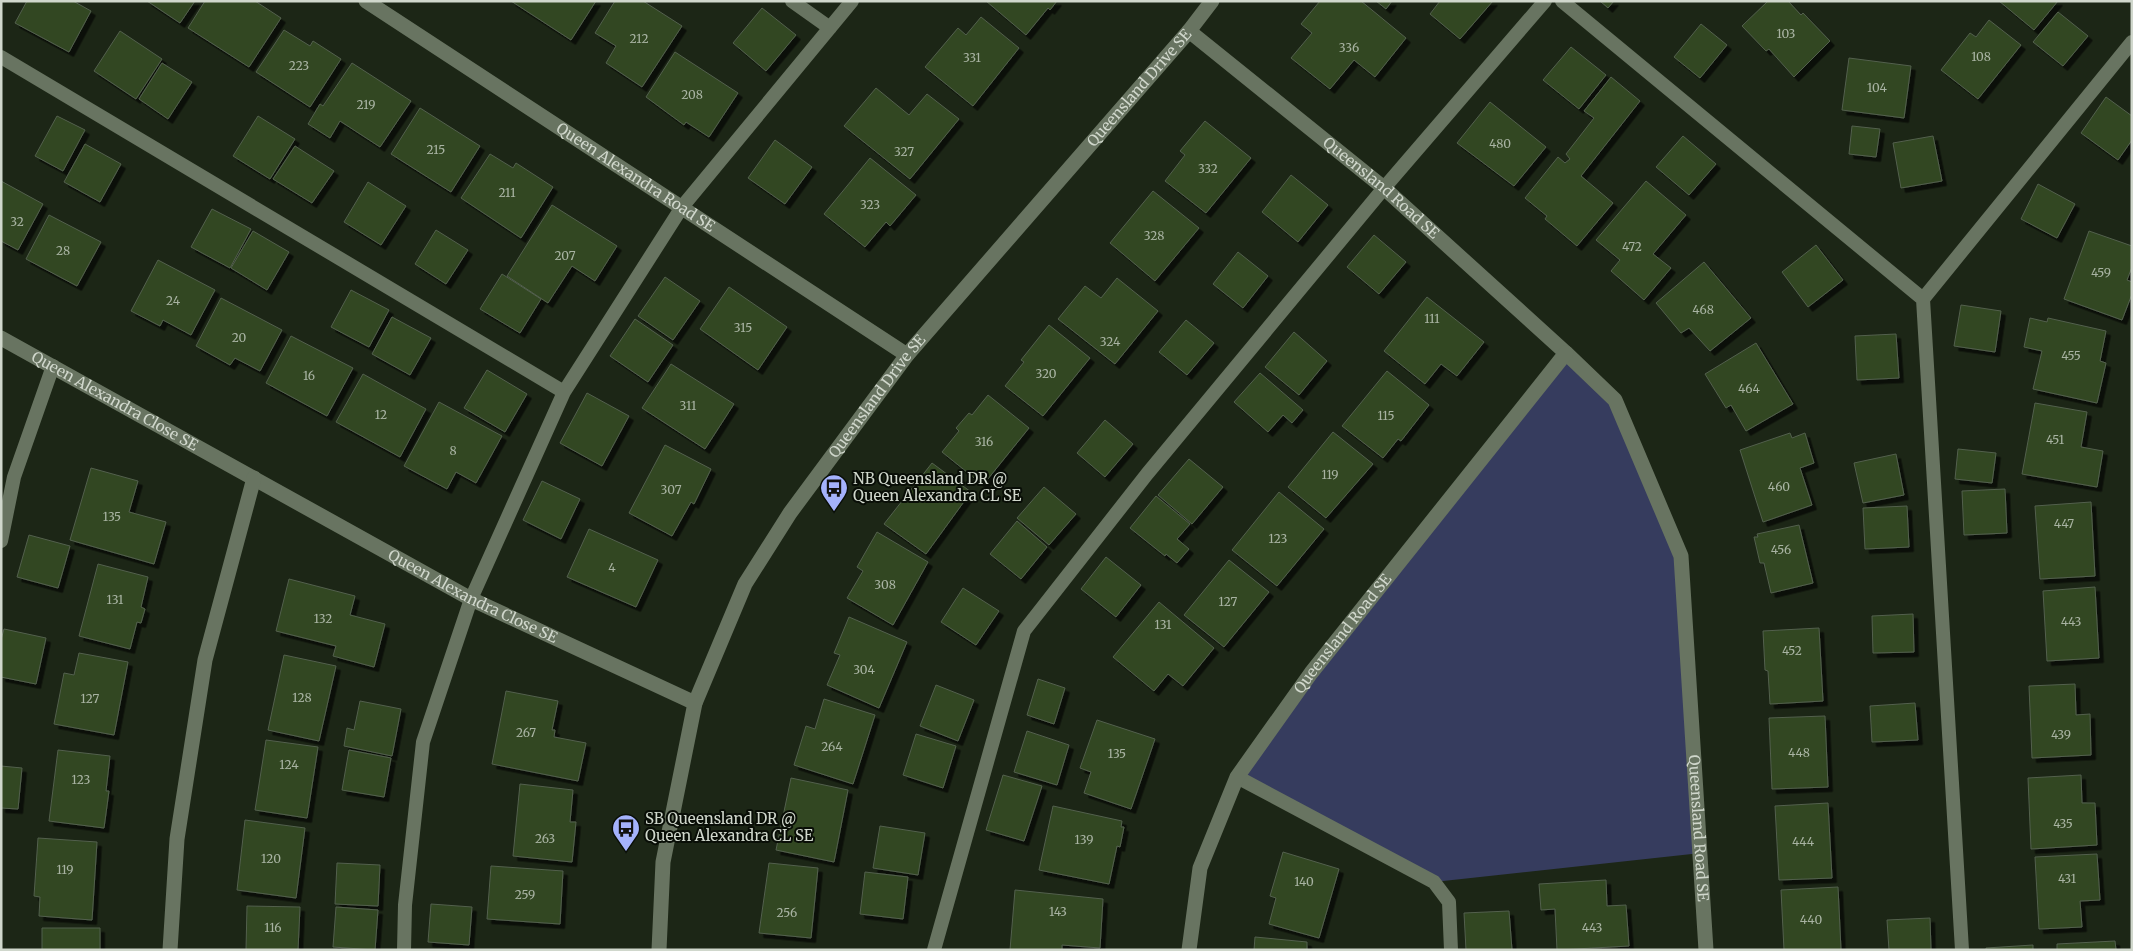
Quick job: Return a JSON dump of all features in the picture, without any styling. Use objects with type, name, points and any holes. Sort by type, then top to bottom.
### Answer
[{"type":"street","name":"Queen Alexandra Road SE","points":[[366,1],[907,354]]},
{"type":"street","name":"Queensland Drive SE","points":[[659,950],[663,862],[695,703],[745,584],[790,513],[907,354],[1189,31],[1212,1]]},
{"type":"street","name":"Queensland Road SE","points":[[1189,31],[1384,188],[1615,400],[1681,556],[1706,950]]},
{"type":"street","name":"Queen Alexandra Close SE","points":[[1,338],[471,599],[695,703]]},
{"type":"street","name":"Queensland Road SE","points":[[1189,950],[1200,868],[1237,777],[1311,673],[1566,353]]},
{"type":"street","points":[[170,950],[177,839],[205,660],[254,478]]},
{"type":"lane","points":[[792,1],[830,28]]},
{"type":"lane","points":[[404,950],[405,904],[423,742],[471,599],[564,392],[682,207],[852,1]]},
{"type":"lane","points":[[934,950],[1024,631],[1147,474],[1384,188],[1545,1]]},
{"type":"lane","points":[[1562,1],[1923,300]]},
{"type":"lane","points":[[1962,950],[1923,300],[2132,42]]},
{"type":"lane","points":[[1,57],[564,392]]},
{"type":"lane","points":[[1,541],[14,477],[53,366]]},
{"type":"lane","points":[[1237,777],[1434,882],[1449,902],[1451,950]]},
{"type":"shaded area","points":[[1566,353],[1615,400],[1681,556],[1701,853],[1434,882],[1237,777]]},
{"type":"building","points":[[27,1],[73,1],[91,11],[69,52],[15,23]]},
{"type":"building","points":[[147,1],[195,1],[180,23]]},
{"type":"building","points":[[205,1],[255,1],[281,18],[249,67],[188,28]]},
{"type":"building","points":[[511,1],[596,1],[571,40]]},
{"type":"building","points":[[615,1],[643,1],[682,26],[642,87],[606,63],[616,46],[595,33]]},
{"type":"building","points":[[986,1],[1057,1],[1050,10],[1048,8],[1026,35]]},
{"type":"building","points":[[1320,1],[1361,1],[1406,38],[1375,77],[1354,60],[1330,89],[1291,58],[1312,33],[1301,24]]},
{"type":"building","points":[[1376,1],[1392,1],[1386,9]]},
{"type":"building","points":[[1440,1],[1493,1],[1460,39],[1430,14]]},
{"type":"building","points":[[1600,1],[1614,1],[1608,8]]},
{"type":"building","points":[[1768,1],[1788,1],[1801,15],[1803,13],[1830,41],[1794,77],[1769,49],[1766,51],[1742,26]]},
{"type":"building","points":[[1999,1],[2058,1],[2034,30]]},
{"type":"building","points":[[762,8],[796,35],[766,71],[733,43]]},
{"type":"building","points":[[2058,12],[2088,36],[2063,66],[2033,42]]},
{"type":"building","points":[[981,17],[1019,48],[973,106],[925,67],[958,28],[966,35]]},
{"type":"building","points":[[1989,20],[2021,45],[1978,99],[1941,70],[1970,33],[1976,37]]},
{"type":"building","points":[[1701,24],[1727,45],[1700,78],[1674,57]]},
{"type":"building","points":[[284,30],[310,46],[313,41],[341,59],[310,107],[256,72]]},
{"type":"building","points":[[120,31],[162,59],[136,99],[94,71]]},
{"type":"building","points":[[1571,47],[1606,75],[1579,109],[1543,80]]},
{"type":"building","points":[[675,52],[738,93],[709,137],[686,122],[684,125],[646,97]]},
{"type":"building","points":[[1849,58],[1911,66],[1904,118],[1842,110]]},
{"type":"building","points":[[162,63],[192,82],[168,119],[139,99]]},
{"type":"building","points":[[352,63],[411,101],[380,147],[340,121],[330,138],[308,124],[320,104],[323,106]]},
{"type":"building","points":[[1611,77],[1640,101],[1581,176],[1613,203],[1577,246],[1545,219],[1547,216],[1525,198],[1558,157],[1565,163],[1570,159],[1566,154],[1594,118],[1584,111]]},
{"type":"building","points":[[876,88],[909,115],[927,94],[959,119],[910,179],[844,126]]},
{"type":"building","points":[[2106,97],[2132,116],[2132,140],[2118,160],[2081,133]]},
{"type":"building","points":[[1490,102],[1546,147],[1514,186],[1457,143]]},
{"type":"building","points":[[420,108],[480,146],[451,192],[391,154]]},
{"type":"building","points":[[57,116],[85,130],[63,171],[35,156]]},
{"type":"building","points":[[258,116],[295,139],[270,179],[233,156]]},
{"type":"building","points":[[1205,121],[1251,158],[1206,213],[1165,181],[1185,155],[1180,151]]},
{"type":"building","points":[[1852,126],[1880,129],[1876,157],[1849,154]]},
{"type":"building","points":[[1683,136],[1716,164],[1689,195],[1656,167]]},
{"type":"building","points":[[1933,136],[1942,181],[1901,188],[1893,143]]},
{"type":"building","points":[[775,140],[812,167],[785,204],[748,178]]},
{"type":"building","points":[[85,144],[121,164],[100,202],[64,182]]},
{"type":"building","points":[[295,146],[334,171],[312,203],[273,179]]},
{"type":"building","points":[[490,154],[513,168],[516,163],[553,187],[521,238],[461,198]]},
{"type":"building","points":[[870,158],[916,195],[890,226],[886,222],[865,247],[824,214]]},
{"type":"building","points":[[1291,175],[1328,205],[1298,242],[1262,212]]},
{"type":"building","points":[[1,181],[43,204],[18,250],[1,241]]},
{"type":"building","points":[[1646,181],[1686,215],[1653,254],[1671,268],[1644,300],[1611,271],[1620,260],[1596,240]]},
{"type":"building","points":[[368,182],[406,206],[381,245],[344,222]]},
{"type":"building","points":[[2038,184],[2075,204],[2057,238],[2021,219]]},
{"type":"building","points":[[1153,191],[1199,228],[1155,281],[1110,243]]},
{"type":"building","points":[[552,205],[617,246],[595,281],[572,266],[548,303],[507,276]]},
{"type":"building","points":[[212,209],[251,229],[230,268],[191,247]]},
{"type":"building","points":[[49,215],[101,242],[77,286],[26,259]]},
{"type":"building","points":[[436,230],[468,250],[446,284],[415,264]]},
{"type":"building","points":[[253,231],[289,252],[267,290],[231,268]]},
{"type":"building","points":[[2089,231],[2132,246],[2132,267],[2127,280],[2132,282],[2132,294],[2122,320],[2064,299]]},
{"type":"building","points":[[1374,235],[1406,262],[1379,294],[1347,267]]},
{"type":"building","points":[[1816,245],[1843,280],[1808,307],[1782,272]]},
{"type":"building","points":[[1238,252],[1268,276],[1243,308],[1213,284]]},
{"type":"building","points":[[158,260],[215,290],[191,335],[163,320],[160,326],[131,311]]},
{"type":"building","points":[[1704,262],[1751,318],[1710,351],[1689,328],[1681,333],[1656,303]]},
{"type":"building","points":[[502,274],[541,299],[520,333],[480,309]]},
{"type":"building","points":[[665,277],[700,301],[673,340],[638,316]]},
{"type":"building","points":[[1117,278],[1158,311],[1115,364],[1058,319],[1085,286],[1101,298]]},
{"type":"building","points":[[729,287],[787,327],[758,370],[700,329]]},
{"type":"building","points":[[351,290],[389,310],[369,347],[331,327]]},
{"type":"building","points":[[1427,297],[1484,342],[1457,376],[1441,364],[1425,384],[1384,351]]},
{"type":"building","points":[[221,298],[282,330],[260,371],[235,358],[230,365],[196,346]]},
{"type":"building","points":[[1961,305],[2001,311],[1995,352],[1954,346]]},
{"type":"building","points":[[392,317],[431,338],[410,375],[372,354]]},
{"type":"building","points":[[2030,318],[2047,322],[2048,318],[2106,331],[2100,361],[2106,363],[2097,403],[2033,389],[2042,351],[2024,347]]},
{"type":"building","points":[[635,319],[673,345],[648,382],[610,356]]},
{"type":"building","points":[[1186,320],[1214,343],[1187,375],[1159,352]]},
{"type":"building","points":[[1049,325],[1090,358],[1043,416],[1005,386],[1024,362],[1021,360]]},
{"type":"building","points":[[1294,332],[1327,361],[1299,395],[1265,367]]},
{"type":"building","points":[[1896,334],[1899,378],[1857,380],[1855,336]]},
{"type":"building","points":[[291,336],[353,368],[327,416],[266,383]]},
{"type":"building","points":[[1756,343],[1793,404],[1746,431],[1731,405],[1726,408],[1705,374]]},
{"type":"building","points":[[671,364],[734,404],[705,449],[642,408]]},
{"type":"building","points":[[487,370],[527,394],[505,432],[464,408]]},
{"type":"building","points":[[1387,371],[1429,405],[1401,441],[1398,439],[1383,458],[1342,426]]},
{"type":"building","points":[[1260,373],[1303,410],[1292,423],[1283,415],[1268,432],[1234,402]]},
{"type":"building","points":[[363,374],[426,409],[400,457],[336,422]]},
{"type":"building","points":[[587,393],[629,416],[602,466],[560,443]]},
{"type":"building","points":[[988,395],[1029,428],[983,485],[942,452],[959,431],[956,428],[969,413],[972,415]]},
{"type":"building","points":[[439,402],[502,436],[476,483],[456,472],[447,489],[404,466]]},
{"type":"building","points":[[2035,403],[2087,412],[2081,447],[2103,451],[2097,487],[2022,474]]},
{"type":"building","points":[[1105,420],[1133,444],[1105,477],[1077,453]]},
{"type":"building","points":[[1333,432],[1373,464],[1326,518],[1288,487]]},
{"type":"building","points":[[1790,433],[1792,438],[1805,433],[1814,463],[1800,468],[1812,505],[1763,522],[1740,450]]},
{"type":"building","points":[[665,445],[711,469],[694,504],[691,502],[672,536],[629,513]]},
{"type":"building","points":[[1958,449],[1996,453],[1992,483],[1955,479]]},
{"type":"building","points":[[1896,454],[1904,495],[1863,503],[1854,463]]},
{"type":"building","points":[[1189,459],[1223,487],[1192,524],[1158,495]]},
{"type":"building","points":[[932,463],[971,492],[926,554],[884,524]]},
{"type":"building","points":[[91,468],[138,481],[129,512],[166,522],[154,564],[70,540]]},
{"type":"building","points":[[542,481],[580,499],[561,539],[523,520]]},
{"type":"building","points":[[1044,487],[1076,514],[1049,545],[1017,518]]},
{"type":"building","points":[[2005,489],[2007,533],[1964,535],[1962,491]]},
{"type":"building","points":[[1279,492],[1324,529],[1277,586],[1232,550]]},
{"type":"building","points":[[1156,496],[1190,524],[1177,539],[1189,549],[1177,563],[1166,554],[1165,556],[1130,528]]},
{"type":"building","points":[[2091,502],[2095,576],[2040,579],[2035,506]]},
{"type":"building","points":[[1907,506],[1909,547],[1865,549],[1863,508]]},
{"type":"building","points":[[1017,521],[1047,547],[1021,579],[990,554]]},
{"type":"building","points":[[1799,525],[1813,583],[1771,593],[1764,563],[1760,563],[1754,537],[1758,537],[1757,534]]},
{"type":"building","points":[[589,529],[658,560],[636,607],[567,577]]},
{"type":"building","points":[[877,532],[928,562],[893,625],[847,598],[863,571],[857,567]]},
{"type":"building","points":[[29,535],[70,546],[58,588],[17,577]]},
{"type":"building","points":[[1106,557],[1141,585],[1116,617],[1081,589]]},
{"type":"building","points":[[1229,560],[1269,592],[1224,647],[1184,615]]},
{"type":"building","points":[[98,564],[148,577],[141,607],[145,609],[141,623],[137,622],[130,649],[79,636]]},
{"type":"building","points":[[289,579],[355,596],[350,615],[385,624],[374,667],[333,656],[336,646],[276,631]]},
{"type":"building","points":[[2095,587],[2099,658],[2047,661],[2043,591]]},
{"type":"building","points":[[963,588],[999,611],[976,645],[941,622]]},
{"type":"building","points":[[1159,602],[1214,648],[1183,686],[1168,674],[1154,691],[1113,657]]},
{"type":"building","points":[[1913,614],[1914,652],[1873,653],[1872,616]]},
{"type":"building","points":[[849,617],[907,642],[879,708],[827,685],[840,655],[834,653]]},
{"type":"building","points":[[1819,628],[1823,701],[1770,704],[1768,671],[1765,670],[1763,631]]},
{"type":"building","points":[[4,629],[46,638],[36,684],[1,677],[1,640]]},
{"type":"building","points":[[79,653],[128,662],[114,735],[54,724],[64,673],[74,675]]},
{"type":"building","points":[[284,655],[336,666],[319,741],[268,730]]},
{"type":"building","points":[[1038,679],[1065,688],[1054,724],[1027,715]]},
{"type":"building","points":[[2075,684],[2076,715],[2090,714],[2091,755],[2032,758],[2029,686]]},
{"type":"building","points":[[936,685],[974,700],[958,741],[920,726]]},
{"type":"building","points":[[506,691],[558,701],[552,730],[555,730],[554,737],[586,743],[578,781],[492,764]]},
{"type":"building","points":[[824,699],[875,715],[853,784],[794,765],[806,726],[815,729]]},
{"type":"building","points":[[360,701],[401,709],[392,756],[344,746],[347,728],[354,730]]},
{"type":"building","points":[[1915,703],[1918,740],[1872,742],[1870,706]]},
{"type":"building","points":[[1825,716],[1828,787],[1772,789],[1769,718]]},
{"type":"building","points":[[1097,720],[1155,739],[1131,809],[1084,793],[1091,772],[1080,768]]},
{"type":"building","points":[[1027,731],[1069,745],[1057,785],[1014,772]]},
{"type":"building","points":[[916,734],[956,746],[943,788],[903,775]]},
{"type":"building","points":[[266,740],[318,747],[307,818],[255,810]]},
{"type":"building","points":[[58,750],[110,756],[106,791],[109,791],[104,828],[49,821]]},
{"type":"building","points":[[349,750],[391,758],[384,797],[342,790]]},
{"type":"building","points":[[1,766],[22,768],[18,809],[1,808]]},
{"type":"building","points":[[1003,775],[1042,786],[1024,841],[986,830]]},
{"type":"building","points":[[2081,775],[2082,803],[2095,803],[2097,845],[2031,849],[2028,778]]},
{"type":"building","points":[[791,778],[848,790],[834,862],[776,850]]},
{"type":"building","points":[[520,784],[573,790],[570,822],[576,822],[572,862],[513,856]]},
{"type":"building","points":[[1828,803],[1832,878],[1779,880],[1775,806]]},
{"type":"building","points":[[1053,806],[1122,821],[1121,827],[1124,827],[1120,847],[1117,846],[1109,884],[1039,870]]},
{"type":"building","points":[[245,820],[305,828],[296,898],[237,890]]},
{"type":"building","points":[[880,826],[925,833],[918,875],[873,868]]},
{"type":"building","points":[[38,838],[97,842],[92,920],[39,916],[40,897],[34,896]]},
{"type":"building","points":[[1283,852],[1339,869],[1319,938],[1269,924],[1276,898],[1270,896]]},
{"type":"building","points":[[2097,854],[2100,900],[2080,901],[2082,927],[2039,929],[2035,857]]},
{"type":"building","points":[[337,863],[380,865],[378,906],[335,904]]},
{"type":"building","points":[[769,863],[818,868],[811,938],[759,933]]},
{"type":"building","points":[[491,866],[563,871],[560,924],[487,919]]},
{"type":"building","points":[[865,872],[908,877],[903,919],[860,914]]},
{"type":"building","points":[[1606,880],[1607,906],[1626,905],[1629,946],[1557,950],[1555,909],[1541,910],[1539,884]]},
{"type":"building","points":[[1838,887],[1841,950],[1784,950],[1781,890]]},
{"type":"building","points":[[1015,890],[1103,899],[1100,948],[1062,945],[1062,950],[1010,950]]},
{"type":"building","points":[[431,904],[472,907],[469,945],[428,942]]},
{"type":"building","points":[[247,906],[300,907],[298,950],[246,950]]},
{"type":"building","points":[[336,907],[378,910],[375,950],[333,947]]},
{"type":"building","points":[[1509,911],[1512,950],[1466,950],[1464,913]]},
{"type":"building","points":[[1930,918],[1931,950],[1889,950],[1887,920]]},
{"type":"building","points":[[42,928],[100,928],[100,950],[42,950]]},
{"type":"building","points":[[1255,937],[1307,942],[1307,950],[1254,950]]},
{"type":"building","points":[[2115,941],[2116,950],[2057,950],[2057,944]]},
{"type":"building","points":[[2033,945],[2033,950],[1986,950],[1986,948]]},
{"type":"place","name":"NB Queensland DR @ Queen Alexandra CL SE","points":[[834,512]]},
{"type":"place","name":"SB Queensland DR @ Queen Alexandra CL SE","points":[[626,852]]}]
